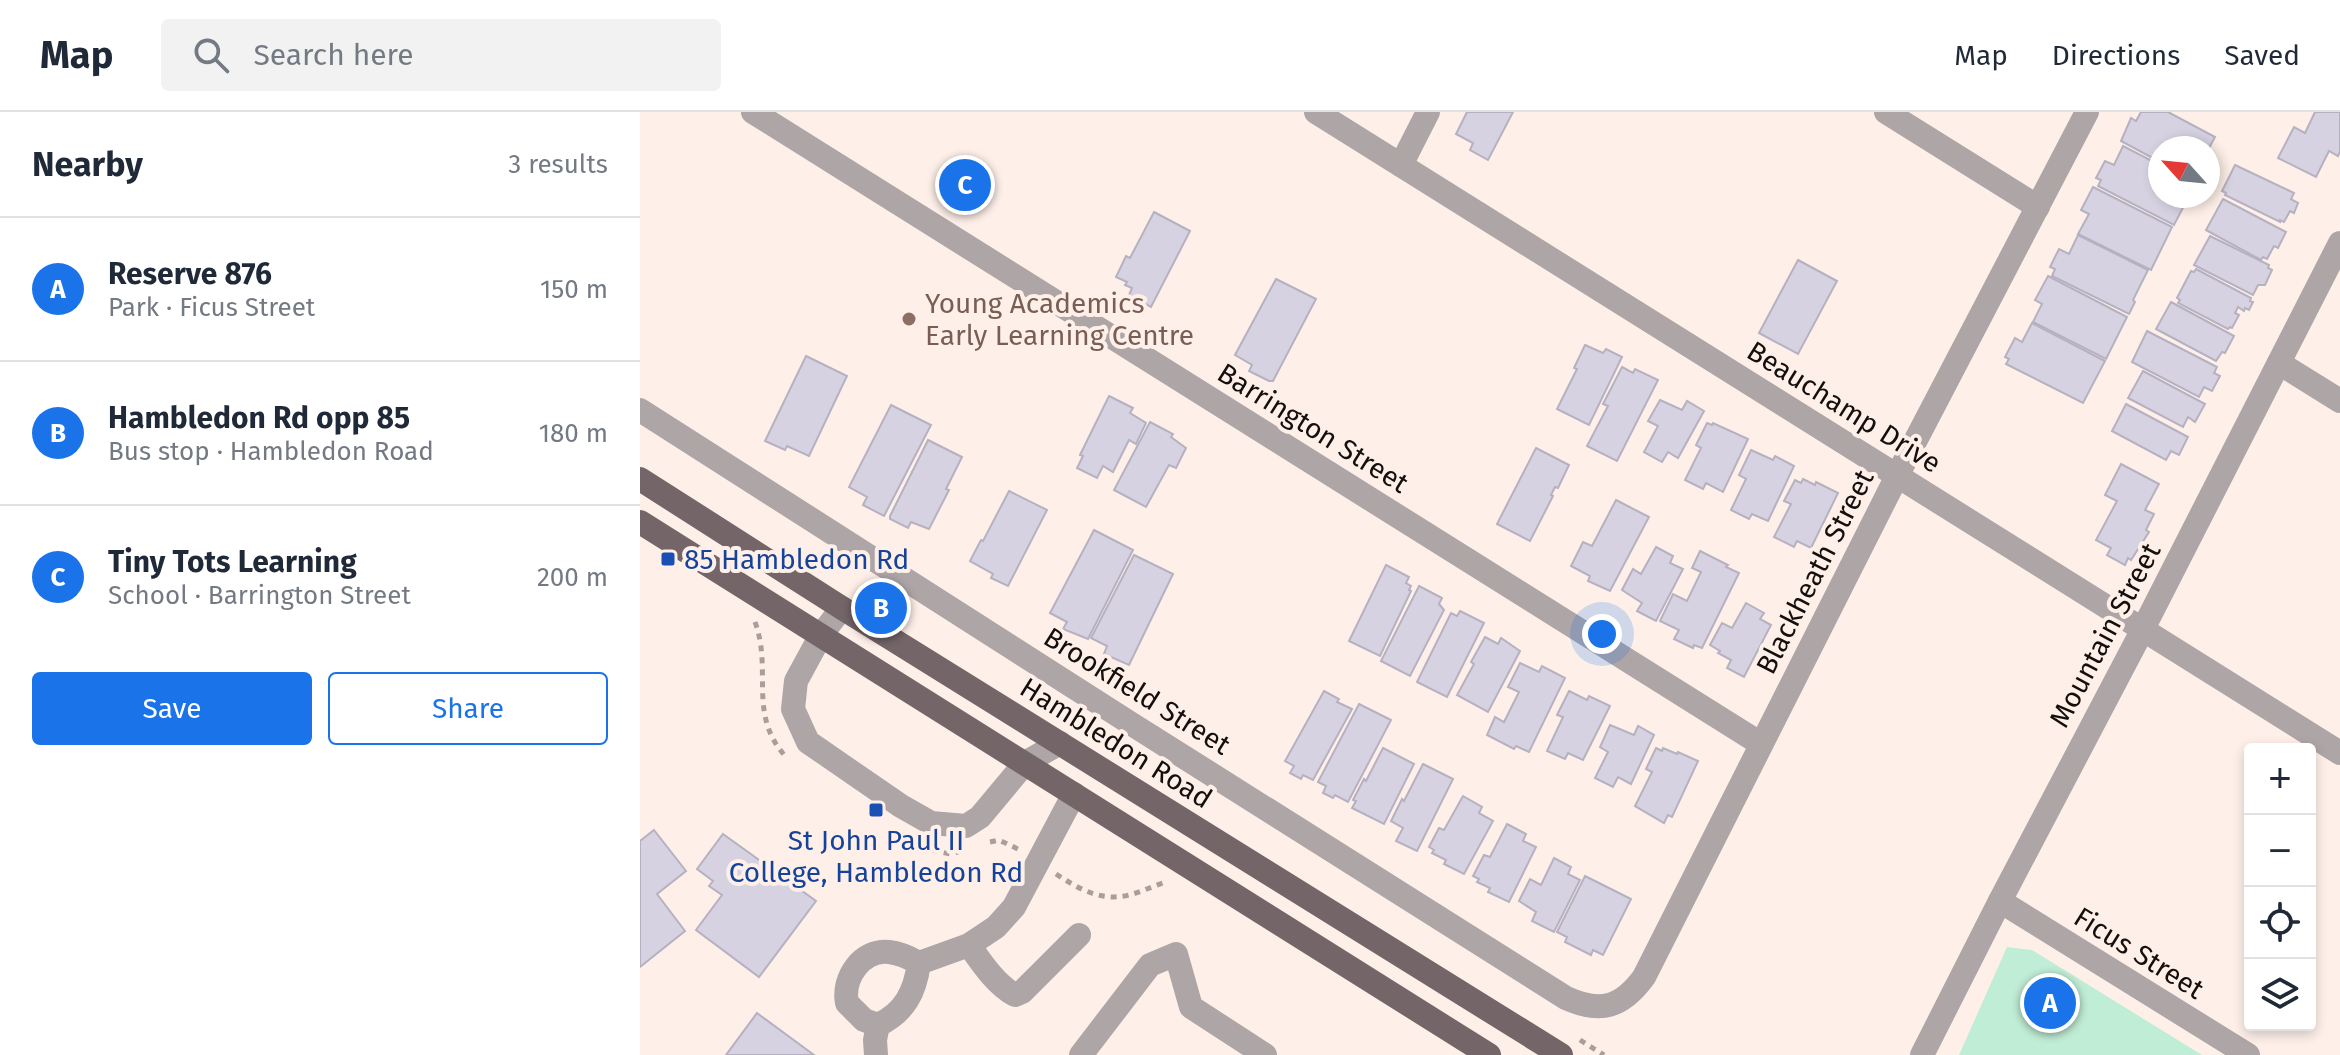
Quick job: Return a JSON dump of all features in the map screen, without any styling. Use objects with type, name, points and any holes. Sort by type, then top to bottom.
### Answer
[{"type":"main road","name":"Hambledon Road","points":[[640,479],[1561,1055]]},
{"type":"main road","points":[[640,522],[1489,1055]]},
{"type":"street","name":"Barrington Street","points":[[753,112],[1761,744]]},
{"type":"street","name":"Beauchamp Drive","points":[[1316,112],[2340,753]]},
{"type":"street","points":[[1401,165],[1428,112]]},
{"type":"street","points":[[1886,112],[2038,207]]},
{"type":"street","name":"Blackheath Street","points":[[1608,1006],[1622,1000],[1644,977],[1897,476],[2087,112]]},
{"type":"street","name":"Mountain Street","points":[[1922,1055],[2340,243]]},
{"type":"street","points":[[2279,363],[2340,401]]},
{"type":"street","name":"Brookfield Street","points":[[640,410],[1566,998],[1583,1006],[1608,1006]]},
{"type":"street","points":[[842,608],[821,635],[796,681],[793,709],[808,742],[901,806],[931,823],[966,826],[980,817],[1025,763],[1060,743]]},
{"type":"street","points":[[919,963],[917,982],[901,1011],[890,1020],[878,1025],[864,1020],[847,1003],[847,983],[864,959],[875,952],[900,954],[919,963],[969,945],[996,927],[1014,907],[1074,794]]},
{"type":"street","name":"Ficus Street","points":[[2000,901],[2248,1055]]},
{"type":"street","points":[[969,945],[981,962],[1015,995],[1022,992],[1079,935]]},
{"type":"street","points":[[1081,1055],[1150,965],[1176,954],[1191,1007],[1265,1055]]},
{"type":"street","points":[[876,1055],[878,1025]]},
{"type":"path","points":[[743,614],[756,623],[762,642],[764,718],[775,745],[791,762]]},
{"type":"path","points":[[987,842],[999,840],[1013,846],[1092,895],[1111,898],[1131,895],[1166,882],[1177,883]]},
{"type":"path","points":[[926,849],[950,854],[972,847]]},
{"type":"green space","points":[[2007,947],[2032,950],[2202,1055],[1959,1055]]},
{"type":"building","points":[[1467,112],[1513,112],[1488,160],[1470,150],[1473,143],[1456,134]]},
{"type":"building","points":[[2141,112],[2168,112],[2213,136],[2148,136],[2148,156],[2121,141],[2131,118],[2136,121]]},
{"type":"building","points":[[2315,112],[2340,112],[2340,152],[2338,156],[2329,151],[2316,177],[2278,158],[2294,127],[2305,133]]},
{"type":"building","points":[[2123,146],[2148,159],[2148,208],[2183,208],[2174,225],[2098,186],[2101,180],[2096,178],[2105,161],[2114,165]]},
{"type":"building","points":[[2235,165],[2294,193],[2291,199],[2298,203],[2294,213],[2290,211],[2284,222],[2280,222],[2225,195],[2222,191]]},
{"type":"building","points":[[2093,187],[2172,227],[2151,270],[2078,234],[2089,214],[2081,210]]},
{"type":"building","points":[[2223,199],[2286,232],[2278,248],[2274,246],[2267,259],[2263,257],[2261,260],[2206,230]]},
{"type":"building","points":[[1154,212],[1190,231],[1151,307],[1129,295],[1132,288],[1116,277],[1126,256],[1130,258]]},
{"type":"building","points":[[2078,235],[2148,270],[2129,314],[2052,276],[2055,269],[2050,267],[2059,249],[2069,254]]},
{"type":"building","points":[[2210,236],[2269,265],[2268,268],[2272,270],[2265,285],[2258,285],[2253,295],[2194,265]]},
{"type":"building","points":[[1798,260],[1837,281],[1798,354],[1759,333]]},
{"type":"building","points":[[2196,269],[2251,298],[2253,302],[2249,310],[2238,307],[2235,313],[2239,315],[2232,328],[2228,329],[2178,303],[2180,300],[2177,298],[2191,271]]},
{"type":"building","points":[[2048,276],[2127,317],[2106,359],[2033,322],[2042,304],[2035,300]]},
{"type":"building","points":[[1276,279],[1316,299],[1273,381],[1269,381],[1249,371],[1252,365],[1235,355]]},
{"type":"building","points":[[2171,302],[2234,336],[2225,353],[2222,352],[2216,361],[2156,329]]},
{"type":"building","points":[[2032,323],[2105,361],[2083,403],[2006,364],[2009,359],[2005,357],[2015,338],[2022,342]]},
{"type":"building","points":[[2147,331],[2217,367],[2214,373],[2220,376],[2212,391],[2204,387],[2199,397],[2132,362]]},
{"type":"building","points":[[1585,345],[1603,353],[1606,349],[1622,357],[1589,425],[1557,409]]},
{"type":"building","points":[[806,356],[847,376],[809,456],[765,441]]},
{"type":"building","points":[[1622,367],[1633,373],[1635,369],[1658,380],[1617,461],[1587,446],[1608,406],[1603,404]]},
{"type":"building","points":[[2143,371],[2205,404],[2195,422],[2188,417],[2183,427],[2128,398]]},
{"type":"building","points":[[1109,396],[1133,408],[1130,413],[1146,423],[1136,444],[1129,440],[1113,472],[1103,466],[1097,478],[1077,468],[1083,456],[1080,455]]},
{"type":"building","points":[[1660,400],[1682,410],[1687,401],[1704,411],[1678,458],[1668,452],[1662,462],[1644,452],[1658,426],[1648,421]]},
{"type":"building","points":[[2126,404],[2188,437],[2179,455],[2171,451],[2166,460],[2112,431]]},
{"type":"building","points":[[891,405],[931,425],[884,516],[863,505],[867,497],[849,487]]},
{"type":"building","points":[[1150,422],[1173,434],[1171,437],[1186,448],[1176,468],[1169,465],[1146,507],[1114,490]]},
{"type":"building","points":[[1707,423],[1748,439],[1723,492],[1706,483],[1703,489],[1685,480],[1701,448],[1696,445]]},
{"type":"building","points":[[928,440],[962,457],[929,529],[911,522],[908,528],[890,519],[890,516]]},
{"type":"building","points":[[1536,448],[1569,465],[1558,488],[1555,487],[1530,541],[1497,524]]},
{"type":"building","points":[[1751,450],[1773,460],[1775,456],[1794,466],[1768,521],[1752,514],[1749,519],[1731,510],[1746,479],[1739,475]]},
{"type":"building","points":[[2121,464],[2159,484],[2145,510],[2154,514],[2146,530],[2149,532],[2125,565],[2107,555],[2111,548],[2096,540],[2117,501],[2105,495]]},
{"type":"building","points":[[1803,479],[1838,493],[1811,548],[1797,541],[1794,547],[1774,537],[1791,504],[1784,501],[1795,480],[1801,483]]},
{"type":"building","points":[[1009,491],[1047,510],[1008,586],[991,578],[993,574],[970,561]]},
{"type":"building","points":[[1616,500],[1649,517],[1610,591],[1588,581],[1590,576],[1571,566],[1583,542],[1592,546]]},
{"type":"building","points":[[1094,530],[1133,550],[1088,639],[1063,629],[1067,622],[1050,613]]},
{"type":"building","points":[[1656,547],[1673,556],[1670,563],[1683,569],[1656,621],[1637,611],[1642,603],[1622,590],[1633,569],[1641,574]]},
{"type":"building","points":[[1700,551],[1739,573],[1702,648],[1694,645],[1693,648],[1674,639],[1679,630],[1660,621],[1673,594],[1687,601],[1701,572],[1692,568]]},
{"type":"building","points":[[1134,555],[1173,574],[1129,665],[1104,654],[1107,646],[1091,638]]},
{"type":"building","points":[[1386,565],[1409,577],[1406,583],[1411,586],[1411,591],[1380,656],[1349,641]]},
{"type":"building","points":[[1419,586],[1442,598],[1439,604],[1444,610],[1410,676],[1381,661]]},
{"type":"building","points":[[1746,603],[1764,613],[1760,619],[1771,625],[1744,677],[1727,668],[1731,660],[1710,645],[1722,623],[1732,628]]},
{"type":"building","points":[[1460,611],[1484,623],[1447,697],[1417,682],[1451,613],[1457,616]]},
{"type":"building","points":[[1485,637],[1498,644],[1501,638],[1520,651],[1488,712],[1457,695]]},
{"type":"building","points":[[1520,663],[1539,672],[1542,666],[1565,678],[1529,752],[1516,746],[1514,749],[1487,735],[1495,717],[1504,722],[1519,692],[1508,687]]},
{"type":"building","points":[[1324,691],[1352,709],[1313,780],[1303,775],[1301,779],[1290,773],[1294,766],[1285,761]]},
{"type":"building","points":[[1569,691],[1610,706],[1583,760],[1568,753],[1565,759],[1547,751],[1563,717],[1557,715]]},
{"type":"building","points":[[1359,704],[1391,720],[1348,802],[1323,793],[1326,786],[1318,782]]},
{"type":"building","points":[[1610,725],[1634,735],[1638,726],[1654,735],[1631,784],[1618,777],[1613,787],[1595,778],[1608,752],[1600,747]]},
{"type":"building","points":[[1383,748],[1414,764],[1384,824],[1352,808],[1356,801],[1353,800]]},
{"type":"building","points":[[1656,748],[1678,752],[1698,761],[1672,817],[1668,815],[1664,823],[1635,806],[1652,772],[1646,769]]},
{"type":"building","points":[[1423,764],[1453,779],[1417,851],[1396,841],[1403,828],[1391,821]]},
{"type":"building","points":[[1463,796],[1482,807],[1479,813],[1493,821],[1464,874],[1444,864],[1446,860],[1432,853],[1434,850],[1429,847],[1439,828],[1444,830]]},
{"type":"building","points":[[1507,824],[1526,834],[1523,841],[1536,847],[1509,902],[1488,892],[1490,888],[1477,882],[1479,879],[1473,876],[1484,855],[1490,857]]},
{"type":"building","points":[[654,830],[686,871],[657,894],[685,931],[640,967],[640,841]]},
{"type":"building","points":[[723,834],[816,901],[759,977],[696,930],[722,895],[709,886],[713,881],[697,869]]},
{"type":"building","points":[[1554,858],[1571,867],[1568,874],[1580,880],[1554,932],[1532,921],[1536,912],[1519,901],[1530,879],[1541,885]]},
{"type":"building","points":[[1585,876],[1631,899],[1603,955],[1593,950],[1591,955],[1565,942],[1567,937],[1557,932]]},
{"type":"building","points":[[757,1013],[814,1055],[726,1055]]},
{"type":"place","name":"Tiny Tots Learning","points":[[965,185]]},
{"type":"place","name":"Young Academics Early Learning Centre","points":[[909,319]]},
{"type":"place","name":"85 Hambledon Rd","points":[[668,559]]},
{"type":"place","name":"Hambledon Rd opp 85","points":[[881,608]]},
{"type":"place","name":"St John Paul II College, Hambledon Rd","points":[[876,810]]},
{"type":"place","name":"Reserve 876","points":[[2050,1003]]}]
